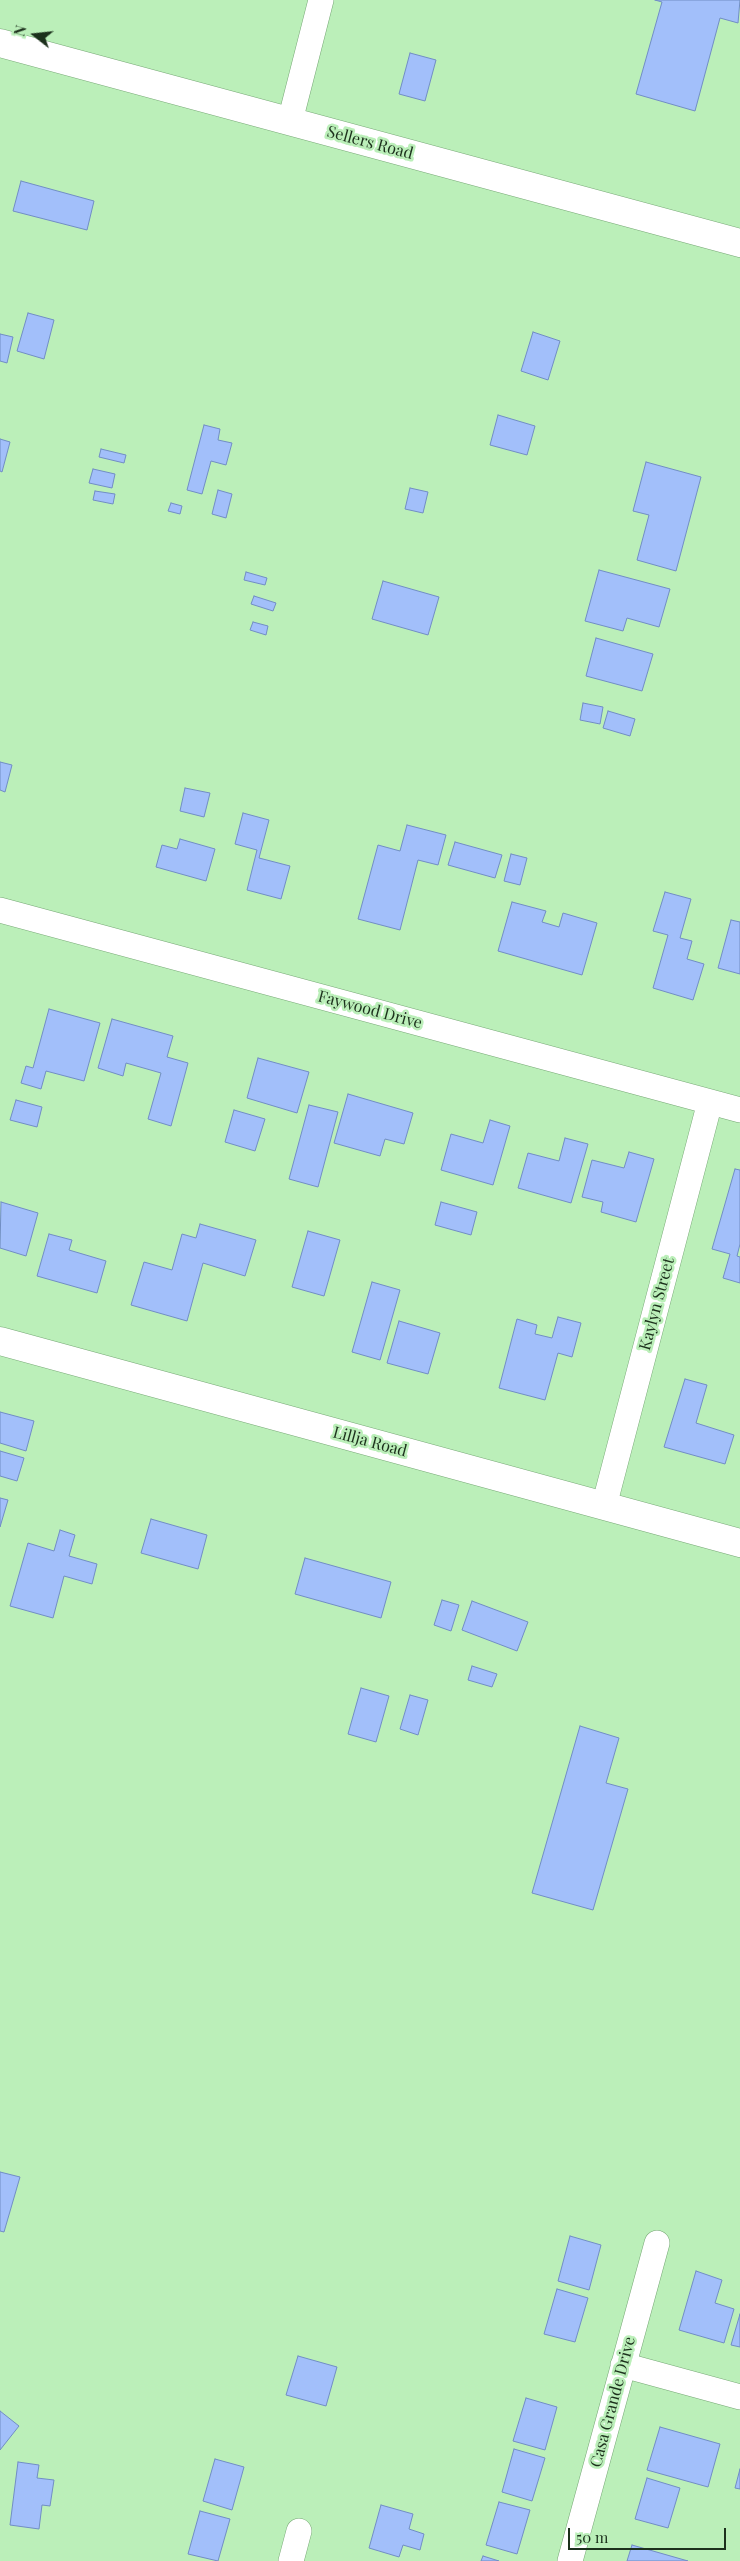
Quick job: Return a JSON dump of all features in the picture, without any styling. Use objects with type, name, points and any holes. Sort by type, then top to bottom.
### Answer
[{"type":"street","points":[[290,121],[322,0]]},
{"type":"street","name":"Sellers Road","points":[[0,43],[740,243]]},
{"type":"street","name":"Faywood Drive","points":[[0,910],[740,1110]]},
{"type":"street","name":"Kaylyn Street","points":[[604,1506],[710,1102]]},
{"type":"street","name":"Lillja Road","points":[[0,1341],[740,1543]]},
{"type":"street","name":"Casa Grande Drive","points":[[570,2561],[657,2243]]},
{"type":"street","points":[[623,2365],[740,2397]]},
{"type":"street","points":[[290,2561],[299,2531]]},
{"type":"building","points":[[655,0],[740,0],[738,23],[720,18],[695,111],[636,94],[662,2]]},
{"type":"building","points":[[410,53],[436,60],[425,101],[399,94]]},
{"type":"building","points":[[21,181],[94,201],[87,230],[13,211]]},
{"type":"building","points":[[28,313],[54,320],[44,359],[17,351]]},
{"type":"building","points":[[533,332],[560,341],[548,380],[521,371]]},
{"type":"building","points":[[0,334],[13,337],[7,363],[0,361]]},
{"type":"building","points":[[498,415],[535,426],[527,455],[490,445]]},
{"type":"building","points":[[204,425],[220,429],[218,440],[232,443],[226,465],[211,461],[202,494],[187,490]]},
{"type":"building","points":[[0,439],[10,442],[2,472],[0,471]]},
{"type":"building","points":[[101,449],[126,455],[124,463],[99,457]]},
{"type":"building","points":[[646,462],[701,477],[676,571],[637,560],[649,515],[633,511]]},
{"type":"building","points":[[93,469],[115,474],[112,488],[89,483]]},
{"type":"building","points":[[410,488],[428,492],[423,513],[405,509]]},
{"type":"building","points":[[218,490],[232,494],[226,518],[212,514]]},
{"type":"building","points":[[95,491],[115,494],[113,504],[93,500]]},
{"type":"building","points":[[171,503],[182,506],[180,514],[168,511]]},
{"type":"building","points":[[599,570],[670,589],[659,627],[627,618],[623,631],[585,621]]},
{"type":"building","points":[[246,572],[267,578],[265,585],[244,580]]},
{"type":"building","points":[[383,581],[439,597],[428,635],[372,619]]},
{"type":"building","points":[[254,596],[276,603],[273,611],[251,604]]},
{"type":"building","points":[[253,622],[268,626],[266,635],[250,630]]},
{"type":"building","points":[[596,638],[653,654],[642,691],[586,676]]},
{"type":"building","points":[[583,703],[603,707],[600,724],[580,720]]},
{"type":"building","points":[[608,711],[635,719],[630,736],[603,728]]},
{"type":"building","points":[[0,762],[12,765],[5,792],[0,790]]},
{"type":"building","points":[[185,788],[210,793],[204,817],[180,811]]},
{"type":"building","points":[[243,813],[269,820],[259,858],[290,866],[281,899],[247,890],[257,850],[235,844]]},
{"type":"building","points":[[407,825],[446,835],[438,865],[418,860],[400,930],[358,919],[378,845],[400,851]]},
{"type":"building","points":[[180,839],[215,849],[206,881],[156,867],[162,845],[177,849]]},
{"type":"building","points":[[455,842],[502,855],[495,878],[448,865]]},
{"type":"building","points":[[511,854],[527,858],[520,885],[504,881]]},
{"type":"building","points":[[665,892],[691,899],[680,938],[692,941],[687,959],[704,964],[693,1000],[653,988],[668,935],[653,931]]},
{"type":"building","points":[[512,902],[546,911],[542,922],[559,927],[563,913],[597,923],[582,975],[498,951]]},
{"type":"building","points":[[731,920],[740,922],[740,974],[718,968]]},
{"type":"building","points":[[49,1009],[100,1023],[84,1081],[46,1071],[41,1089],[21,1083],[26,1066],[33,1068]]},
{"type":"building","points":[[112,1019],[173,1036],[167,1057],[188,1063],[171,1126],[148,1119],[161,1073],[126,1063],[123,1076],[98,1068]]},
{"type":"building","points":[[258,1058],[309,1072],[297,1113],[247,1098]]},
{"type":"building","points":[[348,1094],[413,1113],[404,1144],[385,1139],[380,1156],[334,1143]]},
{"type":"building","points":[[16,1100],[42,1107],[37,1127],[10,1120]]},
{"type":"building","points":[[309,1105],[338,1112],[318,1187],[289,1179]]},
{"type":"building","points":[[234,1110],[265,1119],[255,1151],[225,1142]]},
{"type":"building","points":[[490,1120],[510,1126],[493,1185],[441,1170],[451,1134],[483,1143]]},
{"type":"building","points":[[565,1138],[588,1144],[571,1203],[518,1188],[528,1153],[559,1161]]},
{"type":"building","points":[[629,1152],[654,1159],[636,1222],[601,1212],[603,1202],[582,1197],[592,1160],[624,1168]]},
{"type":"building","points":[[735,1169],[740,1170],[740,1244],[737,1256],[740,1257],[740,1283],[723,1278],[730,1254],[712,1249]]},
{"type":"building","points":[[1,1202],[38,1213],[26,1256],[0,1248]]},
{"type":"building","points":[[441,1202],[477,1212],[471,1235],[435,1225]]},
{"type":"building","points":[[200,1224],[256,1240],[245,1276],[203,1263],[187,1321],[131,1305],[144,1262],[172,1270],[182,1234],[196,1238]]},
{"type":"building","points":[[308,1231],[340,1240],[324,1296],[292,1287]]},
{"type":"building","points":[[49,1234],[72,1240],[69,1250],[106,1261],[97,1293],[37,1276]]},
{"type":"building","points":[[372,1282],[400,1290],[380,1360],[352,1352]]},
{"type":"building","points":[[558,1317],[581,1323],[572,1357],[558,1353],[545,1400],[499,1388],[517,1319],[537,1325],[535,1334],[552,1338]]},
{"type":"building","points":[[399,1321],[440,1333],[428,1374],[387,1363]]},
{"type":"building","points":[[685,1379],[707,1385],[696,1423],[734,1435],[725,1464],[664,1447]]},
{"type":"building","points":[[0,1412],[34,1421],[26,1451],[0,1443]]},
{"type":"building","points":[[0,1451],[24,1458],[17,1481],[0,1476]]},
{"type":"building","points":[[0,1498],[8,1500],[0,1527]]},
{"type":"building","points":[[151,1519],[207,1535],[198,1569],[141,1553]]},
{"type":"building","points":[[60,1530],[75,1535],[69,1556],[97,1564],[92,1584],[64,1576],[53,1618],[10,1606],[28,1543],[54,1551]]},
{"type":"building","points":[[305,1558],[391,1582],[381,1618],[295,1594]]},
{"type":"building","points":[[442,1600],[459,1605],[451,1631],[434,1625]]},
{"type":"building","points":[[472,1601],[528,1622],[517,1651],[462,1630]]},
{"type":"building","points":[[472,1666],[497,1674],[492,1687],[468,1680]]},
{"type":"building","points":[[361,1688],[389,1696],[376,1742],[348,1734]]},
{"type":"building","points":[[410,1695],[428,1700],[418,1735],[400,1729]]},
{"type":"building","points":[[580,1726],[619,1738],[606,1783],[628,1789],[593,1910],[532,1893]]},
{"type":"building","points":[[0,2172],[20,2177],[4,2232],[0,2231]]},
{"type":"building","points":[[570,2236],[601,2245],[589,2290],[558,2281]]},
{"type":"building","points":[[696,2271],[722,2280],[715,2303],[734,2309],[724,2343],[679,2330]]},
{"type":"building","points":[[557,2289],[588,2298],[575,2342],[544,2334]]},
{"type":"building","points":[[740,2314],[740,2347],[731,2345]]},
{"type":"building","points":[[298,2356],[337,2367],[326,2406],[286,2395]]},
{"type":"building","points":[[526,2398],[557,2407],[545,2450],[513,2441]]},
{"type":"building","points":[[0,2411],[19,2426],[0,2450]]},
{"type":"building","points":[[660,2427],[720,2444],[708,2487],[647,2470]]},
{"type":"building","points":[[514,2449],[545,2458],[532,2501],[502,2492]]},
{"type":"building","points":[[215,2459],[244,2467],[232,2510],[203,2501]]},
{"type":"building","points":[[18,2462],[39,2465],[37,2478],[54,2480],[50,2506],[42,2505],[39,2529],[10,2525]]},
{"type":"building","points":[[740,2469],[740,2489],[735,2488]]},
{"type":"building","points":[[647,2478],[680,2488],[668,2528],[635,2519]]},
{"type":"building","points":[[499,2502],[530,2510],[517,2554],[486,2545]]},
{"type":"building","points":[[381,2505],[413,2514],[409,2529],[424,2534],[420,2550],[403,2545],[399,2557],[369,2548]]},
{"type":"building","points":[[200,2511],[230,2519],[218,2561],[188,2554]]},
{"type":"building","points":[[632,2545],[688,2561],[627,2561]]},
{"type":"building","points":[[483,2556],[499,2561],[481,2561]]}]
